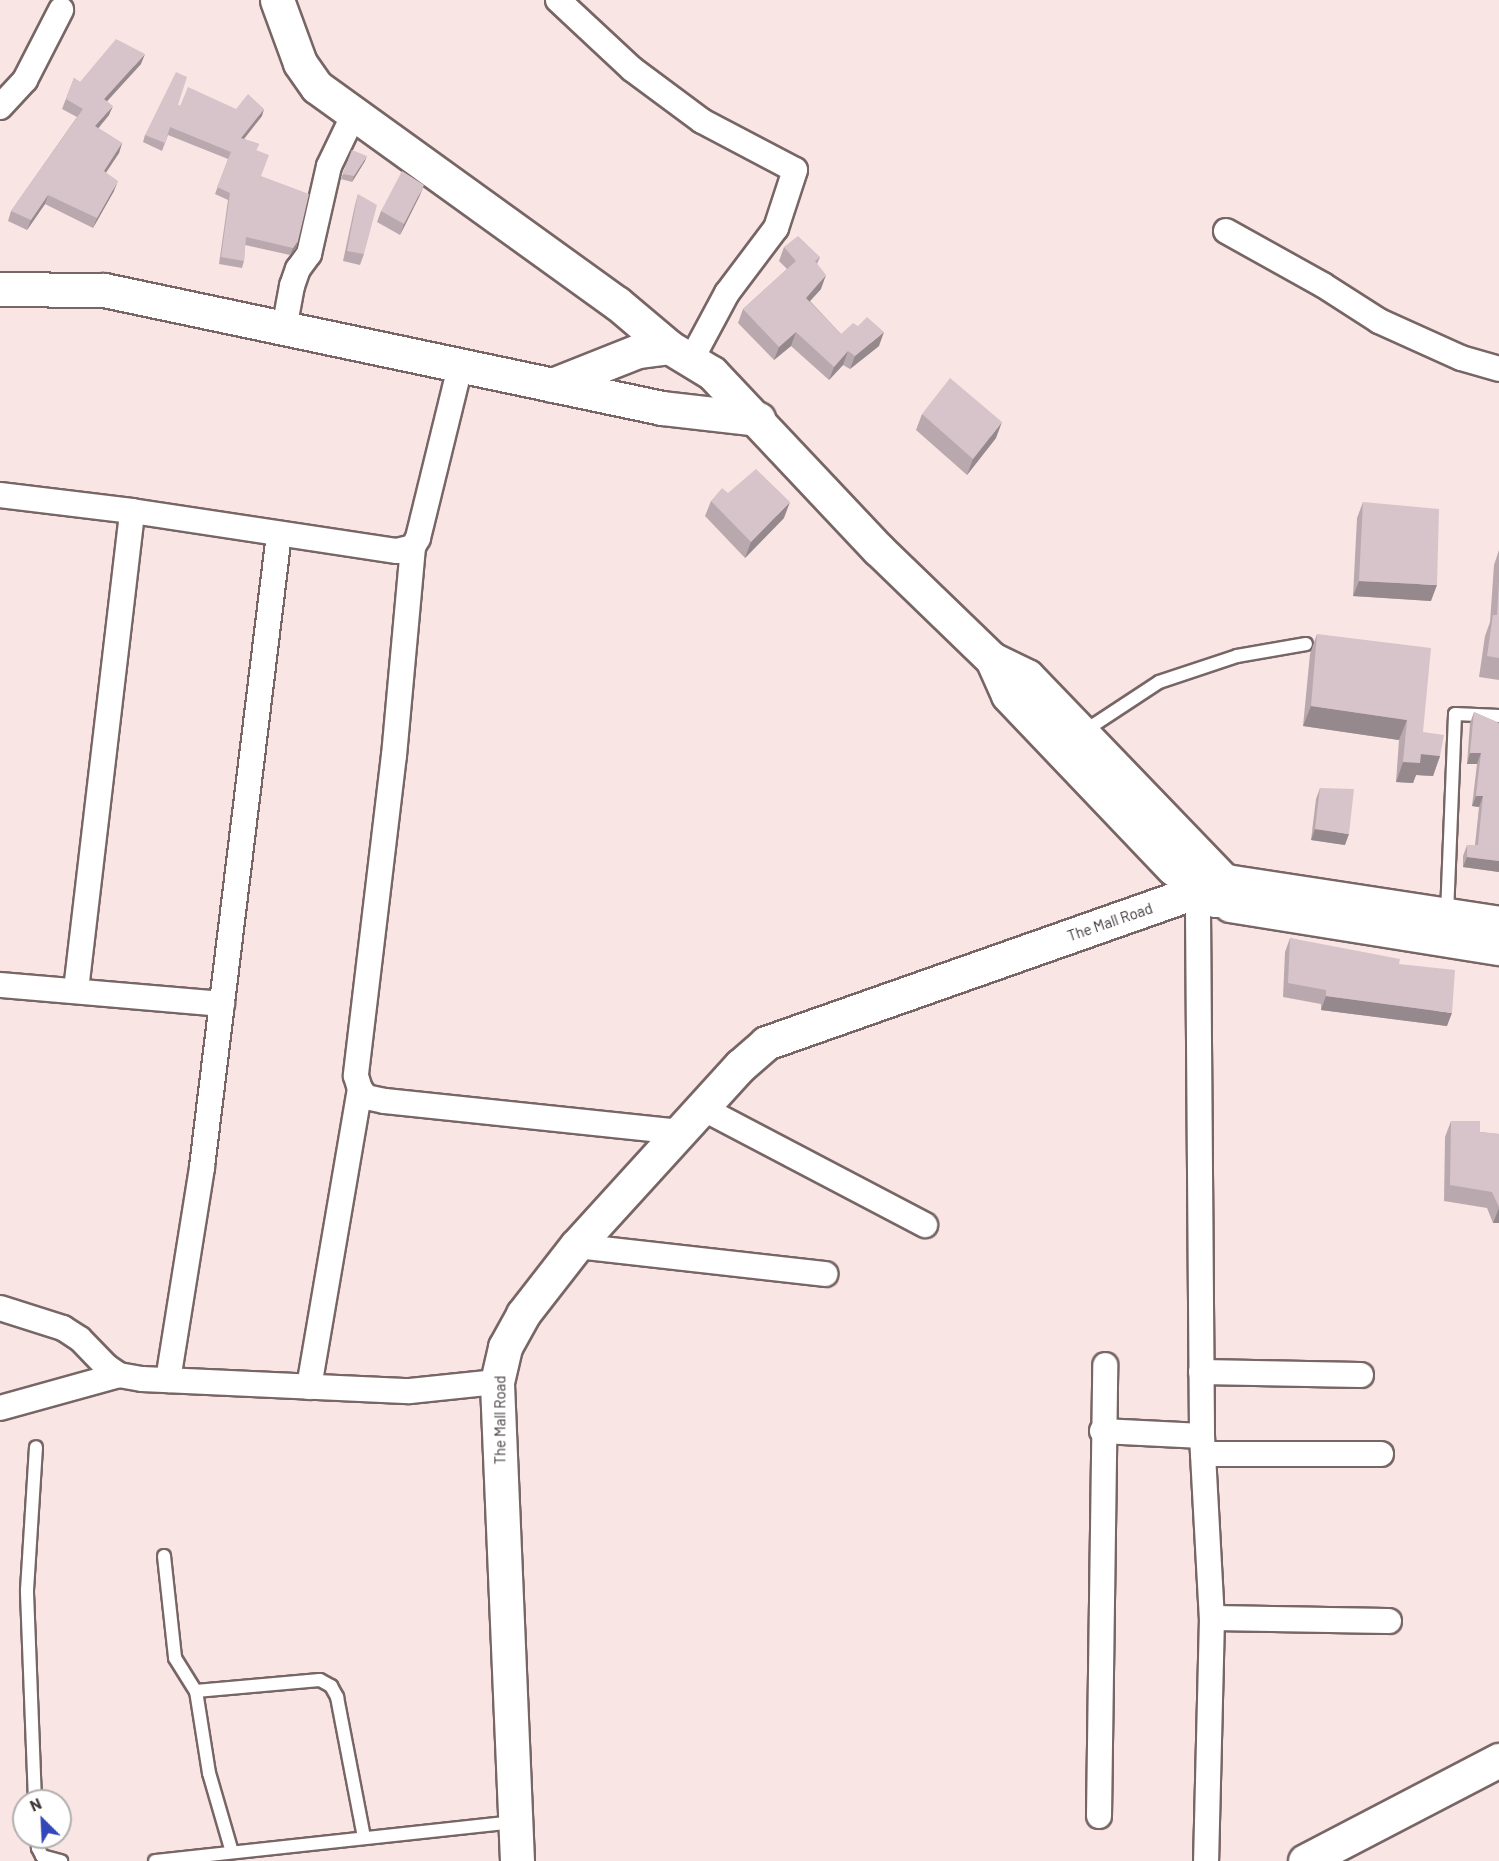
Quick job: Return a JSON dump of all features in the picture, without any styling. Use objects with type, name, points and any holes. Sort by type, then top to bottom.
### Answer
[{"type":"street","points":[[277,0],[300,63],[317,87],[617,303],[680,353],[712,373],[758,419],[878,549],[992,659],[1027,676],[1082,733],[1219,899],[1201,1372],[1202,1445],[1212,1618],[1206,1861]]},
{"type":"street","points":[[558,0],[632,69],[702,121],[795,170],[776,228],[680,353]]},
{"type":"street","points":[[0,107],[25,80],[61,10]]},
{"type":"street","points":[[284,329],[291,286],[298,269],[309,254],[329,166],[354,114]]},
{"type":"street","points":[[1226,231],[1323,285],[1379,321],[1461,358],[1499,369]]},
{"type":"street","points":[[0,289],[104,290],[662,408],[758,419]]},
{"type":"street","points":[[552,385],[638,351],[680,353]]},
{"type":"street","points":[[460,367],[418,538],[413,548],[394,755],[356,1076],[360,1089],[366,1097],[385,1101],[680,1132]]},
{"type":"street","points":[[0,495],[132,510],[397,551],[413,548]]},
{"type":"street","points":[[76,990],[132,510]]},
{"type":"street","points":[[168,1380],[196,1213],[279,534]]},
{"type":"street","points":[[992,659],[1008,694],[1173,868],[1219,899]]},
{"type":"street","name":"The Mall Road","points":[[1219,899],[1499,948]]},
{"type":"street","name":"The Mall Road","points":[[517,1861],[496,1382],[505,1347],[523,1314],[576,1246],[740,1066],[766,1043],[1219,899],[1447,915],[1499,923]]},
{"type":"street","points":[[0,985],[222,1004]]},
{"type":"street","points":[[309,1387],[360,1089]]},
{"type":"street","points":[[702,1108],[925,1225]]},
{"type":"street","points":[[576,1246],[825,1274]]},
{"type":"street","points":[[0,1308],[63,1328],[80,1339],[106,1366],[119,1375]]},
{"type":"street","points":[[1099,1816],[1102,1431],[1105,1365]]},
{"type":"street","points":[[1201,1372],[1361,1375]]},
{"type":"street","points":[[0,1408],[119,1375],[168,1380],[410,1391],[496,1382]]},
{"type":"street","points":[[1102,1431],[1202,1445],[1381,1455]]},
{"type":"street","points":[[1212,1618],[1389,1622]]},
{"type":"street","points":[[1305,1861],[1499,1760]]},
{"type":"lane","points":[[1082,733],[1159,682],[1237,656],[1306,644]]},
{"type":"lane","points":[[1447,915],[1455,714],[1499,716]]},
{"type":"lane","points":[[35,1789],[27,1590],[36,1447]]},
{"type":"lane","points":[[164,1556],[175,1658],[196,1691],[209,1773],[232,1852]]},
{"type":"lane","points":[[196,1691],[320,1680],[331,1686],[337,1697],[364,1837]]},
{"type":"lane","points":[[155,1861],[515,1822]]},
{"type":"lane","points":[[38,1849],[42,1856],[61,1861]]},
{"type":"building","points":[[116,39],[145,54],[104,99],[113,106],[95,126],[122,143],[104,171],[118,181],[97,218],[48,195],[31,220],[11,211],[83,109],[66,99],[74,78],[80,82]]},
{"type":"building","points":[[176,72],[187,77],[178,105],[180,106],[188,87],[236,109],[248,94],[264,109],[241,138],[259,144],[256,150],[269,155],[261,176],[309,194],[298,241],[293,248],[246,237],[244,261],[221,257],[230,193],[217,187],[231,152],[170,127],[165,143],[145,135]]},
{"type":"building","points":[[352,150],[367,156],[354,176],[343,174]]},
{"type":"building","points":[[402,171],[424,185],[404,224],[381,211]]},
{"type":"building","points":[[358,194],[377,205],[364,254],[347,251]]},
{"type":"building","points":[[798,236],[820,257],[815,261],[826,275],[806,298],[841,334],[853,323],[858,326],[867,317],[884,332],[855,356],[848,351],[834,367],[796,332],[779,347],[743,309],[796,261],[784,247]]},
{"type":"building","points":[[950,378],[1002,422],[973,459],[922,414]]},
{"type":"building","points":[[756,469],[790,502],[751,542],[711,501],[722,488],[728,493]]},
{"type":"building","points":[[1363,502],[1439,509],[1437,585],[1359,581]]},
{"type":"building","points":[[1499,582],[1499,658],[1487,656],[1493,615],[1497,615]]},
{"type":"building","points":[[1317,634],[1431,648],[1423,732],[1444,735],[1440,756],[1421,754],[1420,763],[1403,762],[1407,720],[1311,706]]},
{"type":"building","points":[[1474,712],[1499,723],[1499,861],[1467,857],[1467,845],[1478,845],[1483,796],[1476,796],[1481,753],[1470,753]]},
{"type":"building","points":[[1320,788],[1354,789],[1349,834],[1315,829]]},
{"type":"building","points":[[1290,938],[1400,959],[1399,964],[1455,970],[1452,1013],[1326,996],[1326,990],[1288,983]]},
{"type":"building","points":[[1451,1121],[1480,1121],[1480,1132],[1499,1134],[1499,1207],[1492,1192],[1450,1185]]}]
